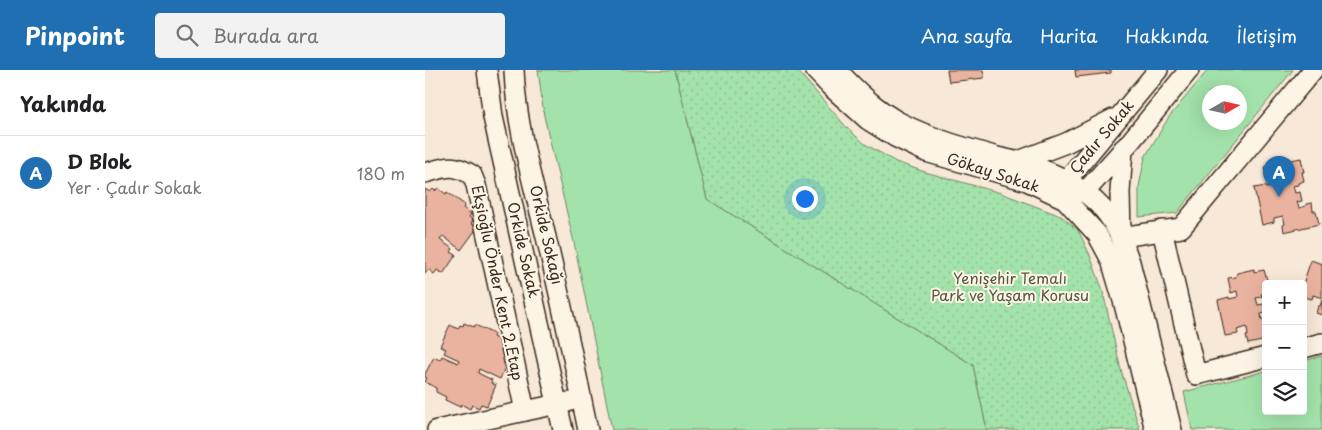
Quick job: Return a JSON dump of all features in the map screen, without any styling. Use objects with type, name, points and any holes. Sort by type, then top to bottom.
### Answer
[{"type":"street","name":"Orkide Sokak","points":[[487,70],[493,117],[563,430]]},
{"type":"street","name":"Orkide Sokağı","points":[[514,70],[522,135],[560,295],[588,430]]},
{"type":"street","name":"Gökay Sokak","points":[[815,70],[868,120],[895,137],[927,152],[1065,190]]},
{"type":"street","name":"Gökay Sokak","points":[[837,70],[871,103],[901,123],[931,136],[971,149],[1037,167],[1065,190],[1097,234],[1111,260],[1124,304],[1155,430]]},
{"type":"street","name":"Çadır Sokak","points":[[1065,190],[1120,115],[1157,70]]},
{"type":"street","name":"Çadır Sokak","points":[[1084,193],[1189,70]]},
{"type":"street","points":[[1121,237],[1181,228],[1313,70]]},
{"type":"street","points":[[1016,162],[1067,143],[1120,115]]},
{"type":"street","points":[[1121,237],[1120,192],[1123,149]]},
{"type":"street","name":"Ekşioğlu Önder Kent 2.Etap","points":[[425,173],[451,166],[463,169],[472,175],[478,194],[525,411]]},
{"type":"street","points":[[1065,190],[1084,193],[1103,209],[1121,237],[1130,262],[1172,430]]},
{"type":"street","points":[[1162,230],[1196,376],[1262,358]]},
{"type":"street","points":[[1307,347],[1322,343]]},
{"type":"street","points":[[437,430],[582,399]]},
{"type":"green space","points":[[538,70],[675,70],[707,199],[973,365],[987,430],[612,430],[575,247],[544,116]]},
{"type":"green space","name":"Yenişehir Temalı Park ve Yaşam Korusu","points":[[675,70],[797,70],[848,129],[865,144],[896,162],[1001,193],[1061,216],[1078,230],[1102,288],[1121,370],[1140,430],[987,430],[973,365],[707,199]]},
{"type":"green space","points":[[1208,70],[1293,70],[1247,127],[1247,85],[1202,85],[1202,130],[1244,130],[1177,213],[1139,217],[1139,186],[1145,157],[1169,117]]},
{"type":"green space","points":[[1322,356],[1322,430],[1192,430],[1184,392],[1262,372],[1262,415],[1307,415],[1307,360]]},
{"type":"building","points":[[947,70],[983,70],[984,78],[949,82]]},
{"type":"building","points":[[1075,70],[1111,70],[1111,73],[1076,77]]},
{"type":"building","points":[[1290,158],[1291,160],[1301,158],[1304,172],[1302,172],[1304,181],[1293,186],[1295,193],[1300,192],[1302,201],[1297,202],[1299,208],[1312,203],[1313,211],[1316,211],[1319,224],[1284,232],[1283,216],[1274,218],[1274,222],[1262,225],[1254,188],[1275,186],[1273,180],[1268,181],[1265,167],[1273,165],[1273,162]]},
{"type":"building","points":[[438,188],[465,205],[463,208],[471,214],[469,217],[473,220],[471,223],[477,228],[461,250],[443,236],[440,240],[453,249],[451,252],[456,255],[443,274],[437,270],[434,274],[428,269],[425,272],[425,189],[430,192]]},
{"type":"building","points":[[1311,260],[1322,264],[1322,298],[1313,295],[1312,299],[1307,298],[1307,280],[1304,280]]},
{"type":"building","points":[[1254,269],[1254,272],[1264,270],[1267,280],[1262,280],[1262,297],[1256,298],[1258,305],[1262,304],[1262,341],[1248,344],[1246,336],[1248,336],[1247,327],[1237,330],[1238,334],[1225,336],[1218,300],[1238,297],[1237,291],[1231,293],[1228,278],[1236,277],[1237,273]]},
{"type":"building","points":[[1322,300],[1322,315],[1316,313]]},
{"type":"building","points":[[464,323],[474,327],[475,325],[494,334],[493,337],[503,342],[511,354],[500,379],[479,369],[478,373],[492,380],[491,383],[496,385],[487,406],[481,404],[479,408],[472,405],[470,409],[461,404],[460,407],[445,400],[446,397],[436,392],[436,388],[425,382],[427,378],[425,374],[434,357],[440,360],[442,356],[458,363],[459,360],[444,353],[446,349],[440,346],[450,325],[458,329]]},
{"type":"place","name":"D Blok","points":[[1279,197]]}]
